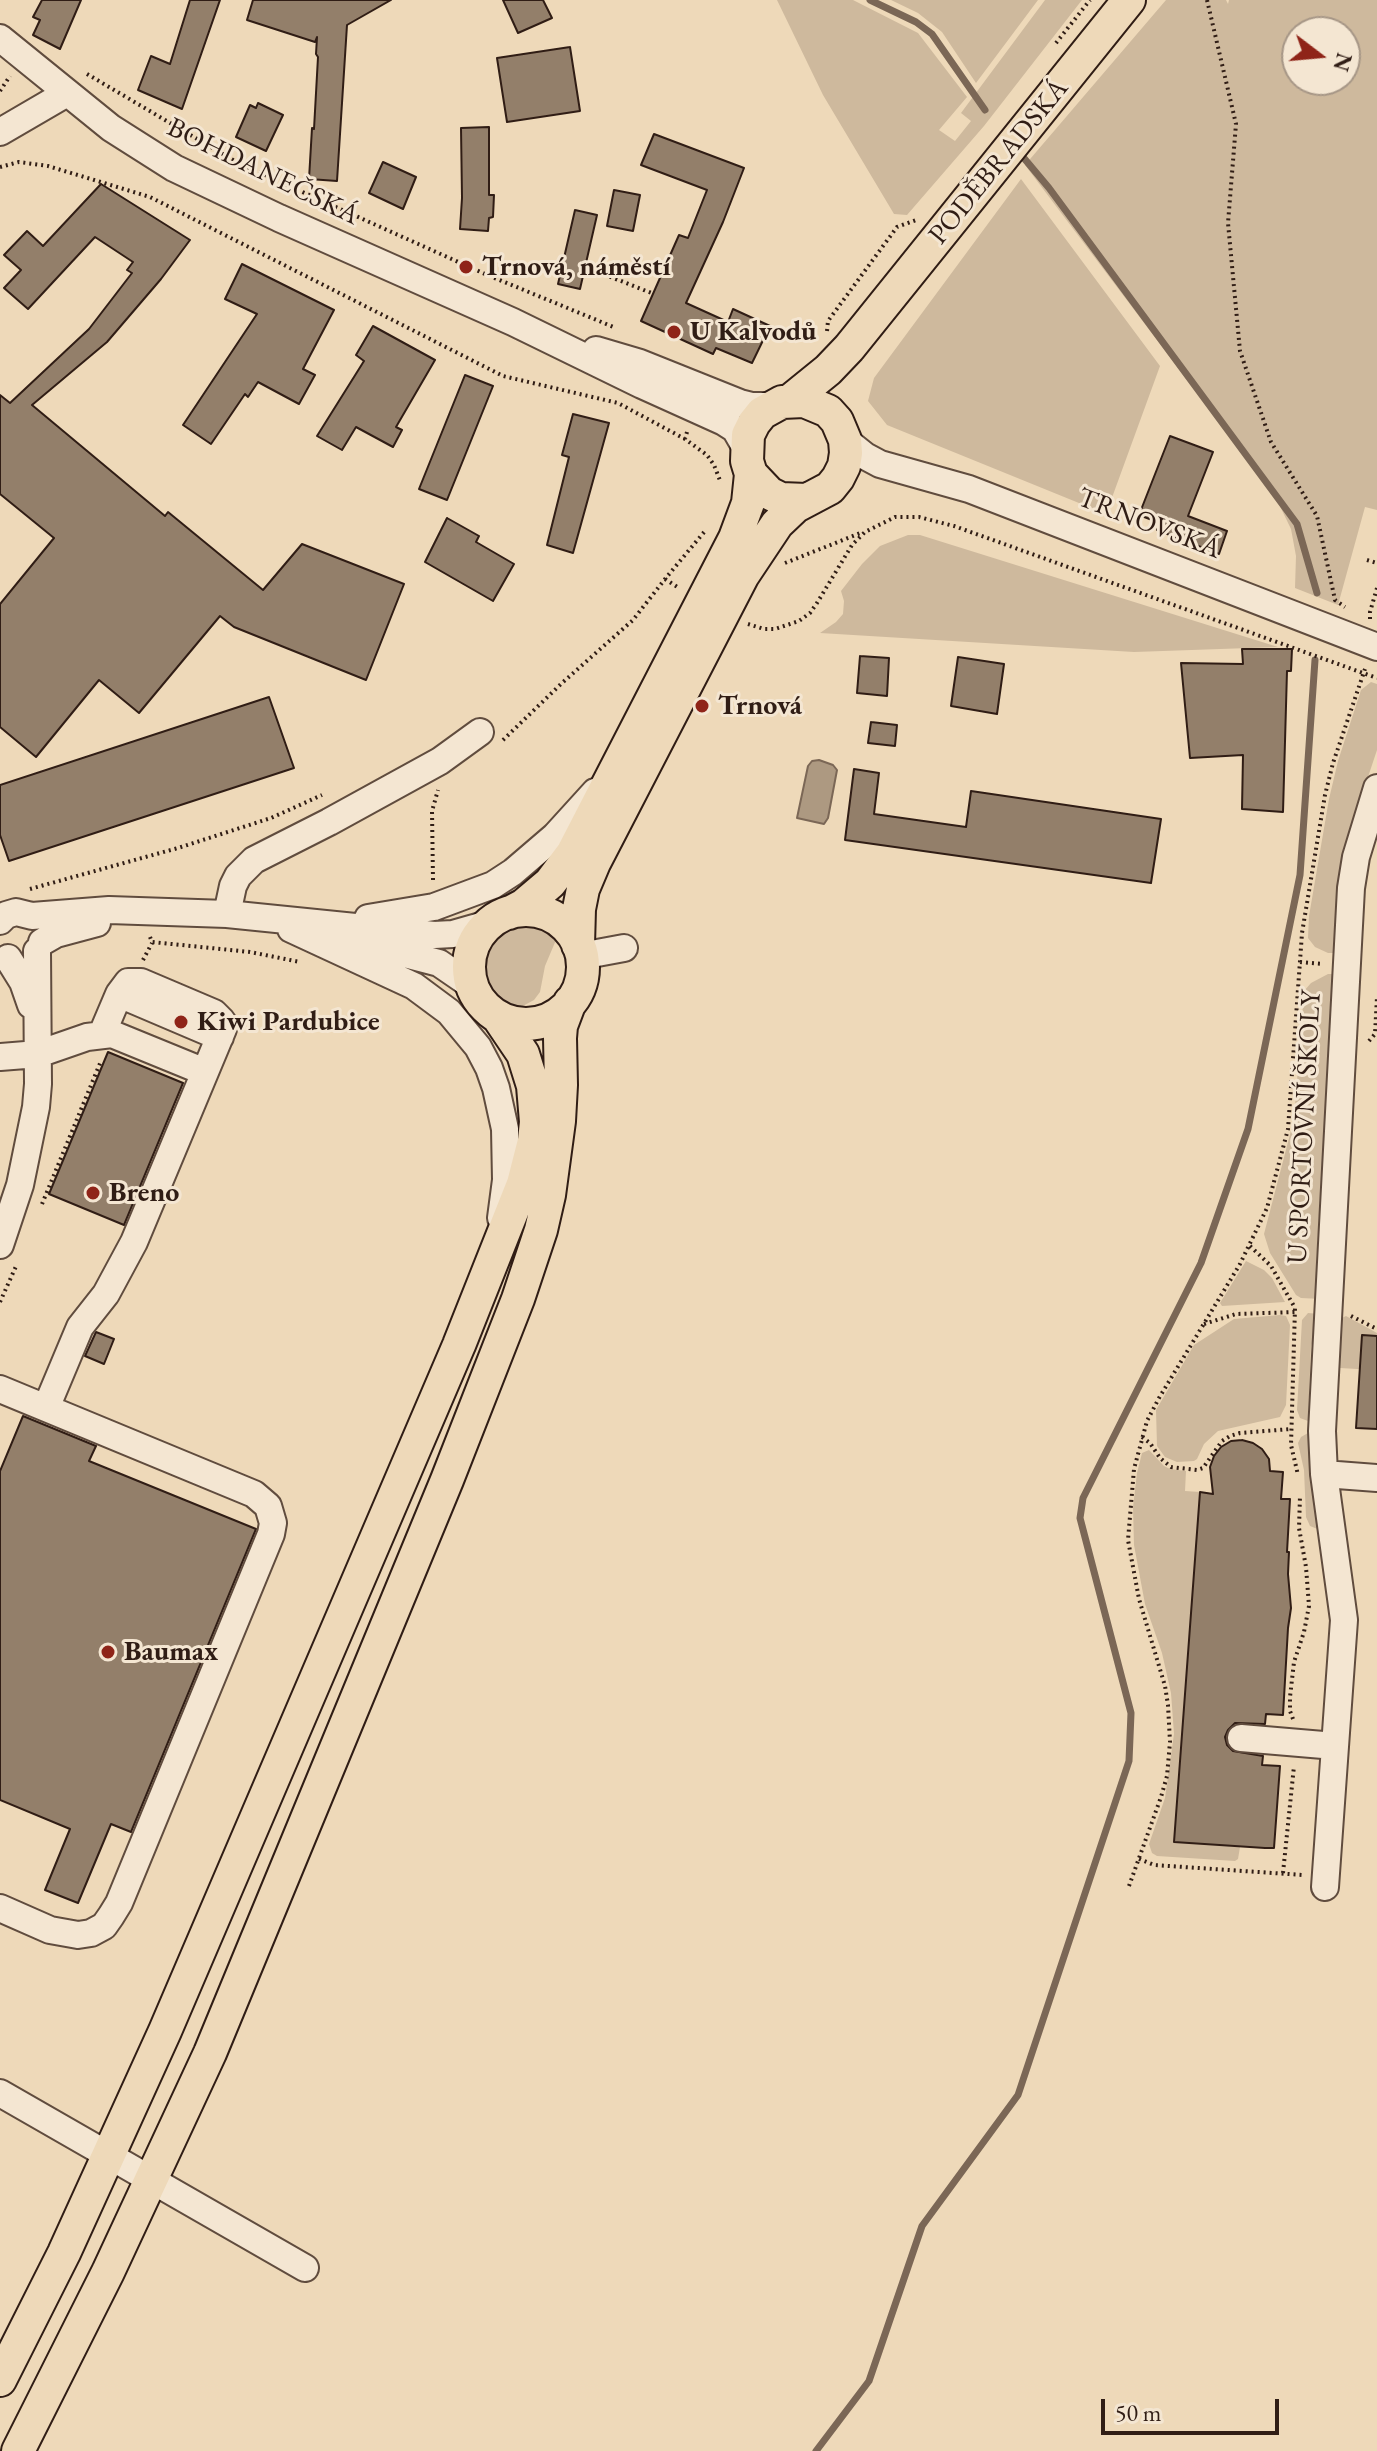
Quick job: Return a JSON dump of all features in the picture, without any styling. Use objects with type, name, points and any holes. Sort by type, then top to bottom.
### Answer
[{"type":"main road","name":"PODĚBRADSKÁ","points":[[782,403],[828,370],[868,324],[1129,0]]},
{"type":"main road","name":"PODĚBRADSKÁ","points":[[841,430],[843,377],[868,324]]},
{"type":"main road","points":[[18,2451],[102,2286],[210,2053],[313,1808],[526,1276],[541,1230],[555,1159],[561,1085],[561,1026],[581,980],[579,909],[583,889],[608,835],[755,554],[777,524],[807,500],[830,488],[838,478],[846,453],[841,430],[828,411],[817,405],[804,401],[782,403],[754,423],[748,435],[748,503],[735,538],[562,869],[538,895],[498,918],[479,934],[469,959],[471,985],[487,1009],[510,1022],[537,1023],[561,1012],[570,1002]]},
{"type":"main road","points":[[749,461],[769,493],[781,499],[807,500]]},
{"type":"main road","points":[[498,918],[523,910],[550,915],[571,933],[580,950]]},
{"type":"main road","points":[[0,2380],[109,2156],[331,1645],[492,1265],[523,1184],[534,1141],[534,1094],[529,1070],[512,1035],[498,1017]]},
{"type":"street","name":"BOHDANEČSKÁ","points":[[0,38],[120,134],[174,168],[695,408],[735,429],[749,461]]},
{"type":"street","points":[[0,132],[67,93]]},
{"type":"street","name":"BOHDANEČSKÁ","points":[[513,322],[640,363],[740,403],[752,406],[782,403]]},
{"type":"street","name":"TRNOVSKÁ","points":[[841,430],[865,456],[896,469],[969,489],[1374,635]]},
{"type":"street","name":"TRNOVSKÁ","points":[[838,478],[862,471],[896,469]]},
{"type":"street","points":[[227,914],[238,876],[254,860],[440,761],[480,732]]},
{"type":"street","points":[[270,919],[324,921],[399,914],[434,907],[493,885],[535,855],[582,809],[627,746]]},
{"type":"street","name":"U SPORTOVNÍ ŠKOLY","points":[[1325,1882],[1344,1620],[1324,1474],[1322,1431],[1351,888],[1359,845],[1377,788]]},
{"type":"street","points":[[0,921],[11,913],[22,912],[32,916],[109,910],[227,914],[434,935],[453,934],[498,918]]},
{"type":"street","points":[[4,955],[25,959],[56,934],[143,912]]},
{"type":"street","points":[[8,1254],[38,1084],[41,927],[32,916]]},
{"type":"street","points":[[270,919],[427,959],[450,968],[471,985]]},
{"type":"street","points":[[270,919],[414,986],[449,1012],[478,1047],[496,1088],[507,1155],[503,1206],[492,1265]]},
{"type":"street","points":[[580,950],[624,948]]},
{"type":"street","points":[[4,955],[28,994],[36,1026],[38,1054]]},
{"type":"street","points":[[46,1408],[80,1327],[106,1294],[129,1252],[220,1037],[126,987],[107,1034]]},
{"type":"street","points":[[0,1057],[38,1054],[107,1034],[205,1072]]},
{"type":"street","points":[[0,1389],[254,1494],[268,1506],[273,1523],[119,1903],[104,1926],[78,1935],[50,1930],[0,1908]]},
{"type":"street","points":[[1324,1474],[1377,1478]]},
{"type":"street","points":[[1241,1738],[1335,1746]]},
{"type":"street","points":[[0,2093],[305,2268]]},
{"type":"path","points":[[1051,49],[1090,0]]},
{"type":"path","points":[[1207,0],[1236,124],[1228,223],[1240,351],[1271,442],[1317,516],[1335,600],[1351,611]]},
{"type":"path","points":[[82,71],[238,163],[485,274],[619,329]]},
{"type":"path","points":[[0,167],[19,162],[48,166],[150,197],[503,376],[618,403],[685,439],[707,455],[719,475],[722,488]]},
{"type":"path","points":[[826,333],[828,321],[897,227],[917,219]]},
{"type":"path","points":[[593,270],[654,294]]},
{"type":"path","points":[[685,439],[695,408]]},
{"type":"path","points":[[782,564],[895,517],[919,517],[1377,678]]},
{"type":"path","points":[[480,732],[491,751],[633,620],[712,524]]},
{"type":"path","points":[[742,621],[775,629],[799,621],[810,613],[852,545],[865,532]]},
{"type":"path","points":[[1367,560],[1377,563]]},
{"type":"path","points":[[665,579],[684,592]]},
{"type":"path","points":[[1374,635],[1370,612],[1377,588]]},
{"type":"path","points":[[1129,1886],[1164,1787],[1170,1742],[1165,1686],[1136,1585],[1128,1540],[1131,1488],[1142,1437],[1159,1398],[1250,1246],[1267,1208],[1288,1129],[1302,933],[1315,857],[1333,763],[1363,673]]},
{"type":"path","points":[[29,889],[178,848],[271,818],[324,794]]},
{"type":"path","points":[[126,987],[152,942]]},
{"type":"path","points":[[40,1208],[107,1034]]},
{"type":"path","points":[[1250,1246],[1276,1273],[1295,1312],[1291,1445],[1300,1484],[1299,1528],[1309,1606],[1291,1679],[1290,1711],[1299,1732],[1283,1873]]},
{"type":"path","points":[[0,1302],[8,1254]]},
{"type":"path","points":[[1202,1325],[1236,1314],[1295,1312]]},
{"type":"path","points":[[1142,1437],[1171,1467],[1197,1470],[1203,1468],[1222,1441],[1230,1436],[1292,1429]]},
{"type":"path","points":[[1139,1859],[1154,1865],[1283,1873],[1325,1882]]},
{"type":"shaded area","points":[[777,0],[853,0],[918,33],[967,97],[939,130],[955,141],[971,121],[961,113],[1045,0],[1082,0],[984,126],[907,215],[894,214],[823,95]]},
{"type":"shaded area","points":[[891,0],[1038,0],[976,83],[942,32],[918,13]]},
{"type":"shaded area","points":[[1166,0],[1226,0],[1228,4],[1229,0],[1377,0],[1377,510],[1365,507],[1338,605],[1295,588],[1296,556],[1291,529],[1276,498],[1025,165]]},
{"type":"shaded area","points":[[1021,179],[1160,366],[1106,514],[887,425],[868,401],[874,378]]},
{"type":"shaded area","points":[[908,535],[920,535],[1278,647],[1134,652],[820,633],[843,614],[841,591],[862,564],[880,546]]},
{"type":"shaded area","points":[[1371,682],[1377,684],[1377,750],[1343,852],[1334,953],[1328,953],[1315,947],[1308,938],[1309,916],[1338,761],[1361,690]]},
{"type":"shaded area","points":[[812,761],[833,765],[837,770],[828,818],[824,824],[797,818],[808,766]]},
{"type":"shaded area","points":[[529,926],[548,933],[556,940],[545,966],[540,992],[534,1000],[521,1007],[510,1004],[493,992],[485,972],[485,961],[500,935],[509,929]]},
{"type":"shaded area","points":[[1333,974],[1316,1266],[1321,1299],[1301,1298],[1296,1295],[1270,1253],[1264,1234],[1294,1119],[1304,991],[1311,983]]},
{"type":"shaded area","points":[[1246,1261],[1272,1278],[1285,1302],[1222,1306],[1220,1303]]},
{"type":"shaded area","points":[[1308,1313],[1320,1314],[1311,1347],[1308,1421],[1300,1418],[1297,1410],[1302,1320]]},
{"type":"shaded area","points":[[1286,1316],[1290,1325],[1286,1405],[1280,1417],[1218,1431],[1204,1444],[1194,1461],[1177,1462],[1165,1457],[1157,1446],[1156,1410],[1194,1345],[1234,1319]]},
{"type":"shaded area","points":[[1346,1316],[1377,1333],[1374,1370],[1340,1368],[1342,1318]]},
{"type":"shaded area","points":[[1308,1433],[1320,1530],[1310,1526],[1306,1517],[1304,1470],[1298,1443]]},
{"type":"shaded area","points":[[1149,1450],[1164,1466],[1186,1471],[1185,1491],[1200,1492],[1174,1841],[1240,1847],[1235,1861],[1157,1856],[1152,1853],[1149,1844],[1165,1798],[1174,1734],[1171,1693],[1162,1653],[1145,1604],[1134,1545],[1133,1507],[1137,1473],[1142,1453]]},
{"type":"building","points":[[42,0],[81,0],[60,49],[33,35],[40,20],[33,17]]},
{"type":"building","points":[[190,0],[220,0],[182,109],[138,90],[151,56],[170,64]]},
{"type":"building","points":[[253,0],[391,0],[347,25],[337,181],[309,179],[317,37],[315,42],[247,20]]},
{"type":"building","points":[[503,0],[543,0],[552,18],[518,33]]},
{"type":"building","points":[[570,47],[580,111],[507,122],[497,58]]},
{"type":"building","points":[[258,103],[283,115],[266,151],[236,137],[250,105],[256,108]]},
{"type":"building","points":[[489,127],[489,195],[494,195],[493,217],[489,218],[488,231],[460,229],[461,128]]},
{"type":"building","points":[[654,134],[744,168],[686,303],[728,322],[733,309],[770,326],[752,363],[716,348],[713,354],[641,321],[679,235],[688,238],[707,190],[641,165]]},
{"type":"building","points":[[383,162],[416,177],[403,209],[369,193]]},
{"type":"building","points":[[101,184],[190,240],[107,342],[32,405],[165,516],[168,512],[263,590],[302,544],[404,584],[366,680],[234,627],[220,616],[139,713],[99,680],[36,757],[0,727],[0,604],[54,538],[0,494],[0,395],[10,403],[89,329],[132,273],[127,270],[133,262],[95,237],[28,309],[4,288],[21,270],[4,255],[27,231],[43,246]]},
{"type":"building","points":[[614,190],[640,195],[633,231],[607,226]]},
{"type":"building","points":[[575,210],[597,215],[580,289],[558,284]]},
{"type":"building","points":[[242,264],[334,310],[303,369],[315,375],[299,404],[258,382],[248,397],[245,394],[211,444],[183,425],[257,314],[225,299]]},
{"type":"building","points":[[373,326],[435,360],[396,427],[402,430],[393,447],[356,427],[342,450],[317,436],[364,361],[356,355]]},
{"type":"building","points":[[465,375],[493,386],[447,500],[419,489]]},
{"type":"building","points":[[573,414],[609,423],[573,553],[547,545],[569,457],[562,455]]},
{"type":"building","points":[[1170,436],[1213,452],[1188,516],[1227,531],[1219,554],[1157,530],[1160,523],[1139,515]]},
{"type":"building","points":[[447,518],[479,536],[476,542],[514,564],[493,601],[425,562]]},
{"type":"building","points":[[1242,649],[1292,649],[1291,671],[1287,671],[1283,812],[1242,809],[1243,755],[1190,758],[1181,663],[1243,664]]},
{"type":"building","points":[[860,656],[889,658],[887,696],[857,693]]},
{"type":"building","points":[[958,657],[1004,664],[997,714],[951,706]]},
{"type":"building","points":[[269,697],[294,768],[9,861],[0,835],[0,785]]},
{"type":"building","points":[[871,722],[897,725],[895,746],[868,743]]},
{"type":"building","points":[[854,769],[879,773],[874,814],[966,827],[971,791],[1161,819],[1151,883],[845,840]]},
{"type":"building","points":[[108,1052],[183,1083],[124,1225],[49,1194]]},
{"type":"building","points":[[96,1332],[114,1339],[104,1364],[85,1356]]},
{"type":"building","points":[[1362,1335],[1377,1336],[1377,1429],[1356,1428]]},
{"type":"building","points":[[23,1416],[96,1446],[89,1461],[256,1529],[131,1832],[111,1824],[78,1903],[45,1890],[70,1829],[0,1800],[0,1471]]},
{"type":"building","points":[[1242,1440],[1262,1449],[1269,1459],[1270,1471],[1283,1472],[1281,1499],[1290,1499],[1287,1552],[1291,1608],[1283,1715],[1266,1714],[1265,1724],[1235,1723],[1225,1737],[1233,1751],[1263,1756],[1262,1765],[1280,1766],[1274,1848],[1174,1842],[1200,1492],[1213,1494],[1210,1467],[1221,1447],[1231,1441]]},
{"type":"waterway","points":[[870,0],[916,22],[932,34],[985,110]]},
{"type":"waterway","points":[[1023,157],[1297,524],[1317,593]]},
{"type":"waterway","points":[[816,2451],[869,2381],[922,2226],[1018,2095],[1129,1761],[1131,1713],[1080,1518],[1083,1498],[1201,1263],[1248,1129],[1300,875],[1315,660]]},
{"type":"place","name":"Trnová, náměstí","points":[[466,267]]},
{"type":"place","name":"U Kalvodů","points":[[674,332]]},
{"type":"place","name":"Trnová","points":[[702,706]]},
{"type":"place","name":"Kiwi Pardubice","points":[[181,1022]]},
{"type":"place","name":"Breno","points":[[93,1193]]},
{"type":"place","name":"Baumax","points":[[108,1652]]}]
